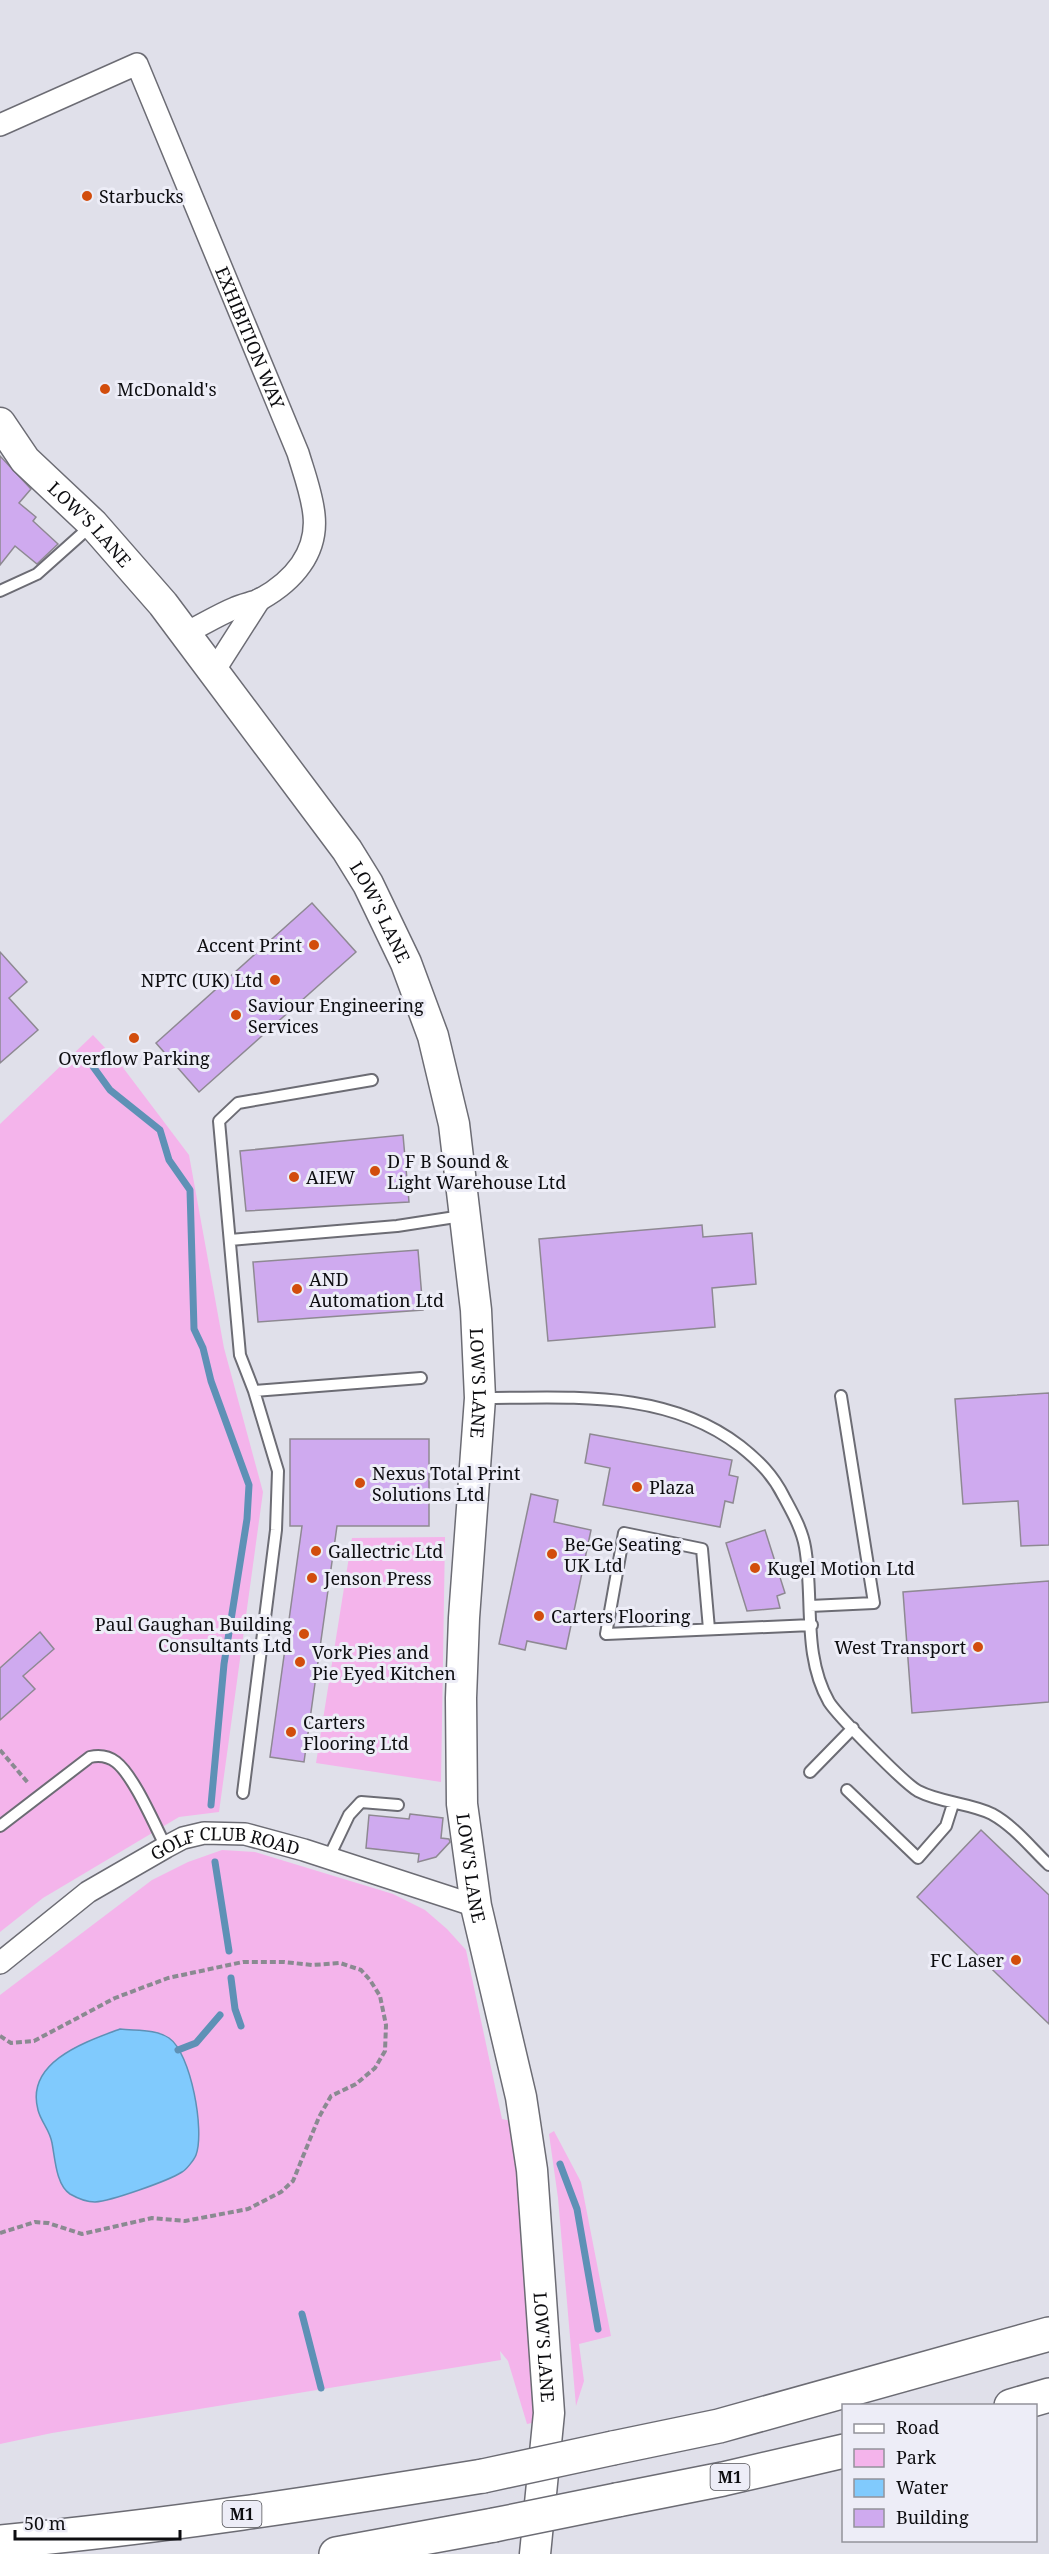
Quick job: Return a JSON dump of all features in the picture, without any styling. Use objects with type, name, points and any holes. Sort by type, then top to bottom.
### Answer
[{"type":"highway","name":"M1","points":[[0,2542],[126,2530],[315,2504],[483,2476],[719,2426],[1049,2334]]},
{"type":"highway","points":[[1018,2404],[1049,2395]]},
{"type":"highway","name":"M1","points":[[336,2554],[494,2526],[723,2479],[842,2451]]},
{"type":"street","name":"EXHIBITION WAY","points":[[0,125],[137,64],[286,420],[313,502],[314,533],[306,559],[294,573],[260,599],[236,607],[186,633]]},
{"type":"street","name":"LOW'S LANE","points":[[0,423],[25,460],[93,524],[127,561],[186,633],[347,850],[368,884],[406,963],[433,1036],[454,1124],[476,1310],[480,1398],[461,1698],[462,1804],[476,1906],[521,2097],[533,2181],[549,2413],[535,2554]]},
{"type":"street","name":"EXHIBITION WAY","points":[[214,671],[260,599]]},
{"type":"street","name":"GOLF CLUB ROAD","points":[[0,1963],[88,1892],[183,1838],[204,1833],[244,1834],[329,1857],[476,1906]]},
{"type":"lane","points":[[0,591],[37,574],[93,524]]},
{"type":"lane","points":[[243,1793],[276,1530],[278,1471],[254,1390],[240,1355],[219,1121],[238,1102],[372,1080]]},
{"type":"lane","points":[[230,1240],[397,1226],[465,1215]]},
{"type":"lane","points":[[254,1390],[421,1378]]},
{"type":"lane","points":[[810,1606],[874,1603],[841,1396]]},
{"type":"lane","points":[[480,1398],[623,1400],[656,1406],[687,1416],[726,1436],[762,1464],[779,1488],[796,1520],[805,1545],[813,1662],[830,1703],[909,1786],[953,1804],[989,1813],[998,1818],[1049,1865]]},
{"type":"lane","points":[[709,1629],[702,1549],[624,1533],[606,1634],[812,1625]]},
{"type":"lane","points":[[810,1772],[853,1728]]},
{"type":"lane","points":[[0,1826],[90,1757],[100,1755],[117,1763],[123,1771],[135,1788],[166,1847]]},
{"type":"lane","points":[[847,1791],[918,1858],[946,1826],[953,1804]]},
{"type":"lane","points":[[329,1857],[349,1815],[361,1802],[398,1805]]},
{"type":"path","points":[[0,1750],[39,1796]]},
{"type":"path","points":[[0,2036],[11,2043],[34,2041],[115,1998],[157,1982],[243,1962],[312,1965],[340,1963],[361,1970],[380,1996],[386,2025],[385,2051],[375,2068],[356,2084],[331,2096],[319,2117],[293,2181],[281,2192],[248,2209],[185,2221],[152,2218],[82,2234],[48,2223],[35,2222],[0,2233]]},
{"type":"green space","points":[[93,1035],[121,1065],[189,1155],[224,1348],[263,1492],[219,1812],[179,1817],[43,1898],[0,1932],[0,1124]]},
{"type":"green space","points":[[445,1537],[441,1782],[316,1763],[352,1538]]},
{"type":"green space","points":[[222,1850],[255,1852],[393,1894],[425,1910],[466,1950],[502,2119],[511,2121],[518,2180],[536,2422],[527,2424],[508,2361],[500,2351],[501,2360],[52,2433],[0,2444],[0,1995],[152,1880],[188,1862]]},
{"type":"green space","points":[[554,2131],[581,2182],[611,2336],[579,2344],[584,2381],[576,2406],[558,2198],[549,2134]]},
{"type":"water","points":[[120,2029],[158,2033],[169,2038],[177,2046],[190,2075],[194,2093],[199,2129],[198,2144],[196,2155],[184,2171],[153,2185],[95,2202],[79,2198],[65,2190],[57,2171],[51,2138],[38,2110],[36,2093],[40,2079],[61,2056],[91,2040]]},
{"type":"building","points":[[0,456],[31,489],[19,503],[36,517],[33,521],[58,544],[37,564],[15,546],[0,565]]},
{"type":"building","points":[[312,903],[356,952],[199,1092],[156,1043]]},
{"type":"building","points":[[0,952],[27,982],[9,998],[38,1030],[0,1063]]},
{"type":"building","name":"AIEW","points":[[403,1135],[409,1202],[246,1211],[240,1151]]},
{"type":"building","points":[[702,1225],[703,1237],[752,1233],[756,1284],[712,1288],[715,1327],[548,1341],[539,1239]]},
{"type":"building","points":[[418,1250],[423,1310],[258,1322],[253,1262]]},
{"type":"building","points":[[1049,1393],[1049,1545],[1021,1546],[1018,1501],[963,1504],[955,1399]]},
{"type":"building","points":[[590,1434],[732,1460],[729,1475],[738,1477],[733,1503],[725,1501],[720,1527],[603,1505],[610,1468],[585,1463]]},
{"type":"building","points":[[290,1439],[429,1439],[429,1526],[337,1526],[304,1762],[270,1757],[302,1526],[290,1526]]},
{"type":"building","points":[[531,1494],[558,1500],[554,1522],[591,1530],[566,1649],[527,1641],[525,1650],[499,1644]]},
{"type":"building","name":"Kugel Motion Ltd","points":[[765,1530],[785,1593],[777,1596],[780,1608],[747,1611],[726,1543]]},
{"type":"building","name":"West Transport","points":[[1049,1581],[1049,1702],[912,1713],[903,1592]]},
{"type":"building","points":[[40,1632],[54,1649],[23,1676],[35,1689],[0,1720],[0,1668]]},
{"type":"building","points":[[410,1814],[443,1818],[441,1838],[449,1839],[450,1842],[436,1857],[418,1862],[419,1854],[366,1848],[369,1815],[409,1819]]},
{"type":"building","name":"FC Laser","points":[[981,1830],[1049,1895],[1049,2024],[917,1897]]},
{"type":"waterway","points":[[89,1061],[110,1090],[160,1130],[169,1160],[190,1190],[194,1329],[203,1348],[211,1381],[249,1485],[247,1519],[224,1664],[211,1805]]},
{"type":"waterway","points":[[215,1862],[229,1951]]},
{"type":"waterway","points":[[231,1978],[235,2009],[241,2026]]},
{"type":"waterway","points":[[178,2050],[196,2043],[220,2015]]},
{"type":"waterway","points":[[560,2164],[577,2209],[598,2329]]},
{"type":"waterway","points":[[302,2314],[321,2388]]},
{"type":"place","name":"Starbucks","points":[[87,196]]},
{"type":"place","name":"McDonald's","points":[[105,389]]},
{"type":"place","name":"Accent Print","points":[[314,945]]},
{"type":"place","name":"NPTC (UK) Ltd","points":[[275,980]]},
{"type":"place","name":"Saviour Engineering Services","points":[[236,1015]]},
{"type":"place","name":"Overflow Parking","points":[[134,1038]]},
{"type":"place","name":"D F B Sound & Light Warehouse Ltd","points":[[375,1171]]},
{"type":"place","name":"AIEW","points":[[294,1177]]},
{"type":"place","name":"AND Automation Ltd","points":[[297,1289]]},
{"type":"place","name":"Nexus Total Print Solutions Ltd","points":[[360,1483]]},
{"type":"place","name":"Plaza","points":[[637,1487]]},
{"type":"place","name":"Gallectric Ltd","points":[[316,1551]]},
{"type":"place","name":"Be-Ge Seating UK Ltd","points":[[552,1554]]},
{"type":"place","name":"Kugel Motion Ltd","points":[[755,1568]]},
{"type":"place","name":"Jenson Press","points":[[312,1578]]},
{"type":"place","name":"Carters Flooring","points":[[539,1616]]},
{"type":"place","name":"Paul Gaughan Building Consultants Ltd","points":[[304,1634]]},
{"type":"place","name":"West Transport","points":[[978,1647]]},
{"type":"place","name":"Vork Pies and Pie Eyed Kitchen","points":[[300,1662]]},
{"type":"place","name":"Carters Flooring Ltd","points":[[291,1732]]},
{"type":"place","name":"FC Laser","points":[[1016,1960]]}]
